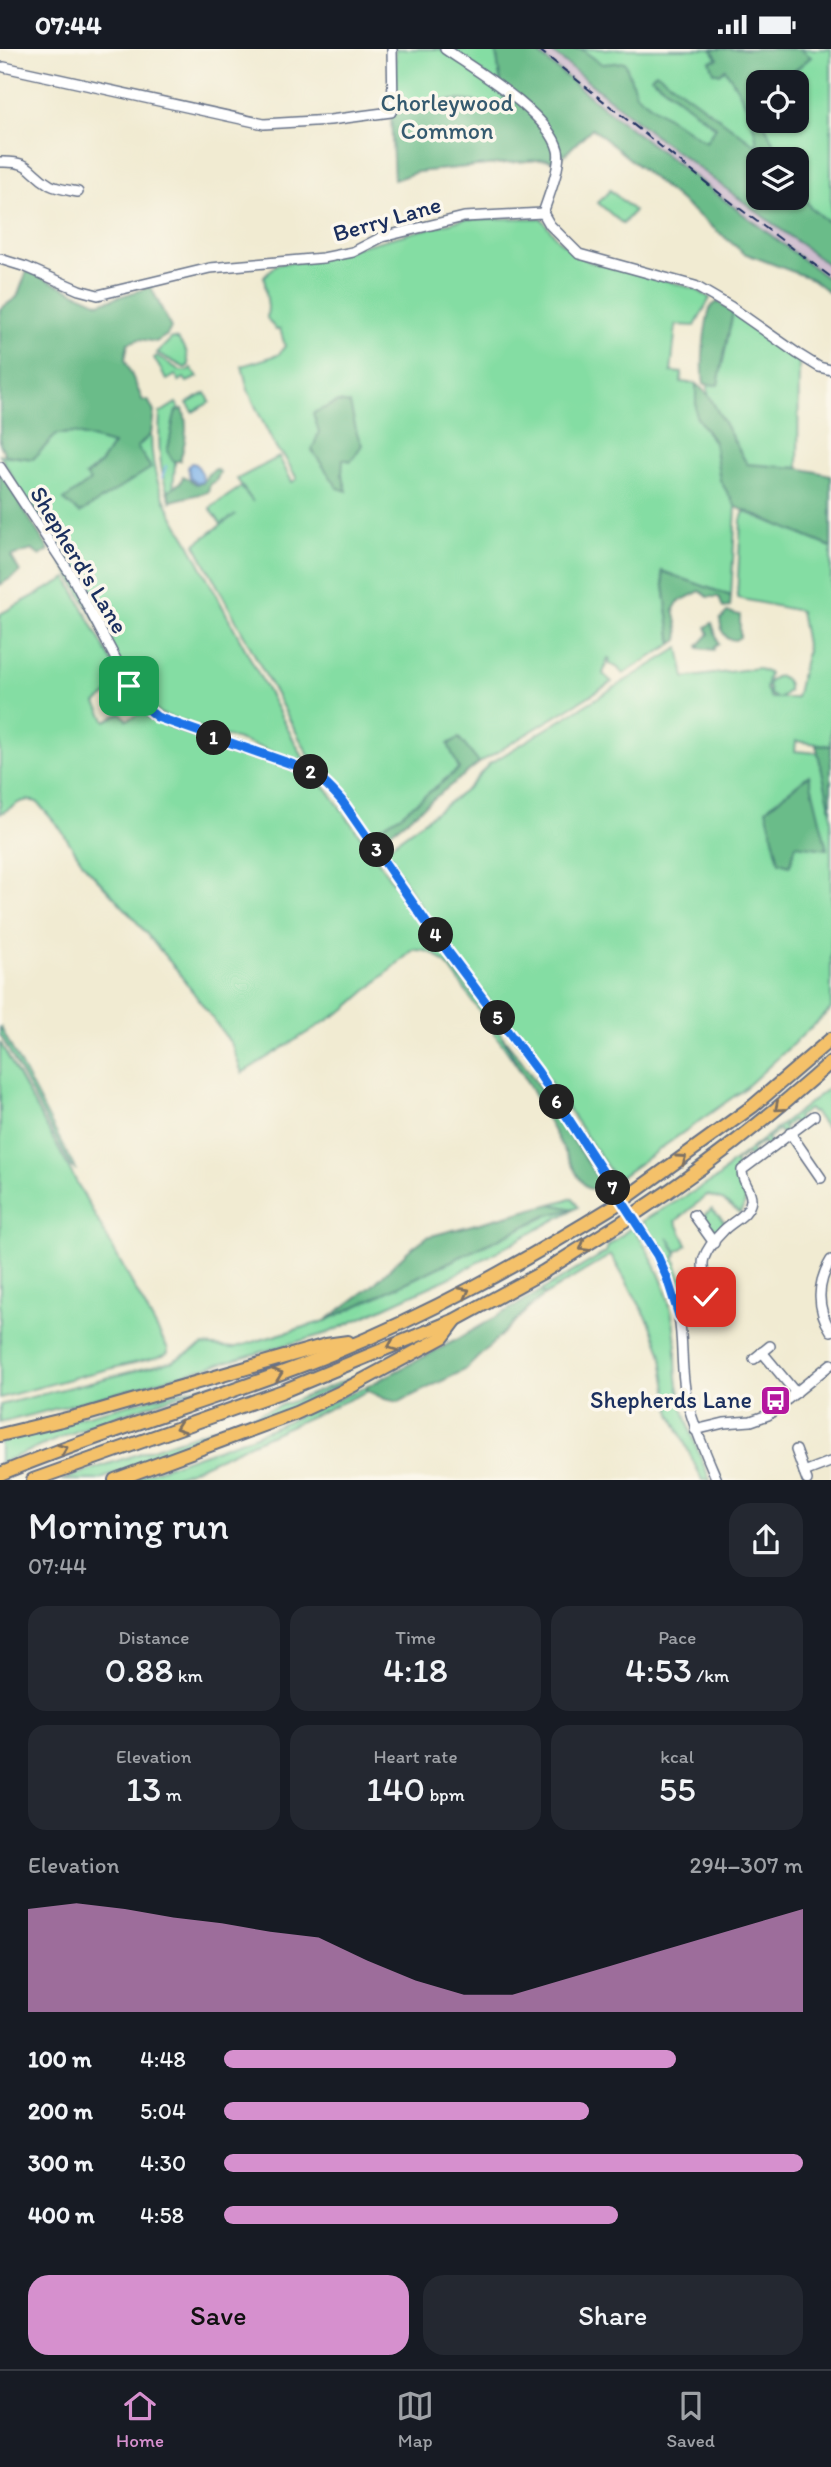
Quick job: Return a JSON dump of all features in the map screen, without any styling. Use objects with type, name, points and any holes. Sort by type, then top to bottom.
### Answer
[{"type":"highway","points":[[0,1474],[358,1342],[457,1296],[544,1249],[626,1198],[752,1106],[831,1039]]},
{"type":"highway","points":[[33,1480],[283,1391],[455,1320],[542,1272],[636,1213],[762,1122],[831,1062]]},
{"type":"highway","points":[[115,1480],[253,1430],[317,1403],[443,1337],[455,1320]]},
{"type":"highway","points":[[0,1434],[87,1414],[326,1345],[358,1342]]},
{"type":"street","points":[[4,67],[264,124],[299,123],[391,112],[392,49]]},
{"type":"street","points":[[445,49],[509,93],[546,128],[558,150],[543,213],[550,225],[579,254],[695,286],[731,307],[819,367],[831,370]]},
{"type":"street","points":[[0,162],[28,166],[51,185],[71,194]]},
{"type":"street","name":"Berry Lane","points":[[0,259],[98,295],[210,268],[323,258],[353,252],[382,237],[464,216],[543,213]]},
{"type":"street","name":"Shepherd's Lane","points":[[0,467],[70,573],[129,686],[149,712],[172,723],[311,772],[322,779],[342,801],[428,925],[538,1072],[657,1255],[679,1316],[684,1382],[695,1430],[717,1480]]},
{"type":"street","points":[[679,1316],[696,1311],[705,1301],[703,1260],[725,1229],[744,1214],[751,1202],[742,1170],[814,1116]]},
{"type":"street","points":[[790,1133],[821,1178]]},
{"type":"street","points":[[694,1215],[714,1243]]},
{"type":"street","points":[[831,1260],[823,1276],[820,1302],[831,1331]]},
{"type":"street","points":[[754,1359],[766,1349],[796,1393]]},
{"type":"street","points":[[695,1430],[759,1419],[776,1409],[831,1364]]},
{"type":"street","points":[[796,1450],[806,1476],[830,1462]]},
{"type":"shaded area","points":[[533,49],[563,49],[746,195],[746,210],[765,210],[831,263],[831,281],[605,109]]},
{"type":"green space","name":"Chorleywood Common","points":[[395,49],[440,49],[508,93],[553,162],[547,159],[395,174],[391,117],[396,105]]},
{"type":"green space","name":"Chorleywood Common","points":[[450,49],[496,49],[501,86]]},
{"type":"green space","points":[[496,49],[533,49],[605,109],[831,281],[831,294],[812,279],[744,253],[592,128],[557,162],[547,159],[417,172],[394,180],[391,117],[396,105],[451,100],[501,103],[508,93],[501,86]]},
{"type":"green space","points":[[548,49],[581,49],[602,64],[625,62],[636,94],[706,142],[716,127],[651,77],[656,72],[757,146],[754,133],[769,133],[775,147],[746,147],[746,203],[653,134]]},
{"type":"green space","name":"Chorleywood Common","points":[[572,49],[831,49],[831,259],[803,210],[809,210],[809,147],[750,147],[652,78],[716,128],[705,142],[636,94],[629,75],[610,78]]},
{"type":"green space","points":[[711,49],[800,49],[811,57],[795,70],[746,70],[746,106],[725,69],[720,74],[714,72],[710,61],[718,59]]},
{"type":"green space","points":[[610,190],[634,211],[623,224],[598,203]]},
{"type":"green space","points":[[809,205],[831,225],[831,267],[755,210],[809,210]]},
{"type":"green space","points":[[541,218],[560,242],[590,262],[624,268],[695,289],[710,298],[695,326],[676,325],[671,372],[682,373],[681,382],[696,384],[696,416],[714,442],[720,480],[736,507],[731,596],[662,572],[672,644],[623,674],[617,667],[609,664],[608,658],[603,674],[612,682],[479,763],[459,738],[449,744],[459,768],[401,815],[370,833],[329,781],[316,769],[195,544],[236,514],[221,524],[210,508],[241,487],[253,502],[237,479],[279,457],[292,482],[297,479],[284,456],[277,450],[258,412],[248,390],[242,366],[278,355],[285,346],[280,329],[276,330],[267,318],[264,277],[277,264],[304,261],[464,219]]},
{"type":"green space","points":[[27,271],[99,303],[151,287],[171,328],[167,335],[156,342],[140,339],[128,343],[125,360],[143,401],[148,400],[154,412],[151,434],[137,447],[151,468],[80,513],[64,500],[90,481],[86,476],[100,464],[113,444],[74,433],[57,434],[33,459],[5,455],[0,443],[0,309],[17,297]]},
{"type":"green space","points":[[718,302],[733,312],[718,385],[704,384],[703,355],[707,323],[711,306]]},
{"type":"green space","points":[[733,312],[799,359],[798,468],[747,465],[708,394],[708,384],[718,384]]},
{"type":"green space","points":[[172,338],[178,339],[186,351],[189,365],[185,368],[157,353]]},
{"type":"green space","points":[[157,356],[181,371],[191,368],[198,377],[187,382],[184,378],[179,381],[176,375],[167,380],[154,358]]},
{"type":"green space","points":[[696,384],[708,394],[747,464],[798,468],[831,475],[831,547],[736,507],[720,480],[714,442],[696,416]]},
{"type":"green space","points":[[206,393],[210,402],[193,412],[187,403]]},
{"type":"green space","points":[[338,402],[350,404],[362,445],[351,461],[343,459],[342,474],[347,491],[338,488],[312,450],[319,432],[313,413]]},
{"type":"green space","points":[[176,403],[179,408],[173,491],[176,499],[171,502],[160,458],[160,413]]},
{"type":"green space","points":[[183,409],[186,423],[185,442],[180,461],[173,461],[167,451],[176,411]]},
{"type":"green space","points":[[74,433],[113,444],[100,464],[86,475],[151,468],[137,447],[151,434],[153,464],[160,490],[306,763],[161,714],[141,699],[0,455],[33,459],[57,434]]},
{"type":"green space","points":[[216,469],[220,472],[216,481],[210,484],[208,492],[171,501],[168,491],[181,482],[183,476],[196,484],[203,483],[208,474]]},
{"type":"green space","points":[[0,472],[49,550],[40,556],[32,550],[11,556],[20,572],[0,585]]},
{"type":"green space","points":[[744,511],[831,547],[831,746],[796,741],[795,751],[818,753],[831,810],[831,1009],[743,1090],[616,1180],[549,1081],[432,924],[384,850],[466,790],[489,764],[679,648],[685,678],[757,668],[769,673],[766,689],[771,698],[776,698],[770,694],[768,684],[774,677],[781,677],[787,682],[788,691],[780,698],[796,698],[807,650],[800,611],[737,598],[741,520]]},
{"type":"green space","points":[[662,571],[731,596],[730,607],[723,608],[719,597],[708,597],[700,591],[678,602],[674,609],[678,640],[672,644]]},
{"type":"green space","points":[[67,578],[129,694],[120,698],[116,692],[108,694],[96,703],[106,721],[121,713],[127,720],[141,713],[312,776],[327,789],[502,1036],[521,1072],[450,968],[434,954],[413,950],[347,1008],[242,1073],[232,1045],[176,969],[85,866],[59,827],[37,802],[20,802],[0,814],[0,614]]},
{"type":"green space","points":[[727,612],[740,615],[740,637],[735,640],[728,639],[722,631],[720,620]]},
{"type":"green space","points":[[712,623],[719,644],[714,650],[699,648],[709,634],[706,627]]},
{"type":"green space","points":[[459,738],[479,763],[395,829],[375,840],[370,833],[401,815],[459,769],[448,744]]},
{"type":"green space","points":[[816,745],[831,746],[831,811],[818,753]]},
{"type":"green space","points":[[809,775],[827,849],[796,845],[790,865],[779,862],[766,809]]},
{"type":"green space","points":[[0,1026],[75,1169],[71,1167],[0,1034]]},
{"type":"green space","points":[[502,1036],[522,1061],[601,1183],[592,1189],[587,1188],[579,1178]]},
{"type":"green space","points":[[0,1042],[168,1353],[0,1398]]},
{"type":"green space","points":[[831,1086],[831,1134],[809,1109],[797,1117],[800,1122],[796,1125],[792,1121],[783,1127],[786,1132],[782,1134],[779,1130],[767,1139],[770,1143],[766,1146],[763,1142],[751,1151],[754,1155],[750,1158],[747,1154],[735,1162],[745,1200],[740,1213],[724,1201],[707,1195],[676,1221],[687,1245],[677,1252],[668,1237],[677,1255],[674,1257],[681,1278],[685,1277],[689,1293],[702,1291],[701,1300],[695,1307],[684,1308],[660,1249],[642,1221],[719,1177],[730,1165]]},
{"type":"green space","points":[[573,1198],[578,1207],[449,1278],[328,1333],[0,1423],[0,1405],[173,1361],[203,1345],[233,1348],[325,1321],[549,1215],[572,1209],[551,1204]]},
{"type":"green space","points":[[551,1204],[574,1209],[548,1215],[325,1321],[372,1286],[408,1251],[427,1237]]},
{"type":"green space","points":[[712,1209],[726,1223],[716,1230],[701,1218]]},
{"type":"green space","points":[[632,1227],[648,1251],[666,1292],[676,1341],[677,1378],[681,1397],[691,1433],[710,1480],[702,1480],[671,1414],[661,1352],[650,1323],[611,1255],[545,1295],[541,1291],[606,1252],[608,1246]]},
{"type":"green space","points":[[541,1291],[545,1295],[465,1370],[399,1402],[368,1391],[366,1387]]},
{"type":"green space","points":[[366,1372],[260,1422],[98,1480],[61,1480],[291,1402]]},
{"type":"green space","points":[[221,1381],[99,1422],[0,1463],[0,1437]]},
{"type":"green space","points":[[366,1387],[368,1391],[192,1470],[165,1480],[128,1480],[251,1437]]},
{"type":"water","points":[[191,463],[196,464],[202,473],[203,482],[197,483],[190,478],[188,467]]},
{"type":"waterway","points":[[162,478],[166,466]]},
{"type":"railway","points":[[538,49],[723,196],[831,277]]},
{"type":"place","name":"Shepherds Lane","points":[[775,1400]]},
{"type":"route","points":[[129,686],[141,704],[157,717],[300,767],[328,785],[538,1072],[657,1255],[679,1316],[701,1308],[706,1297]]}]
